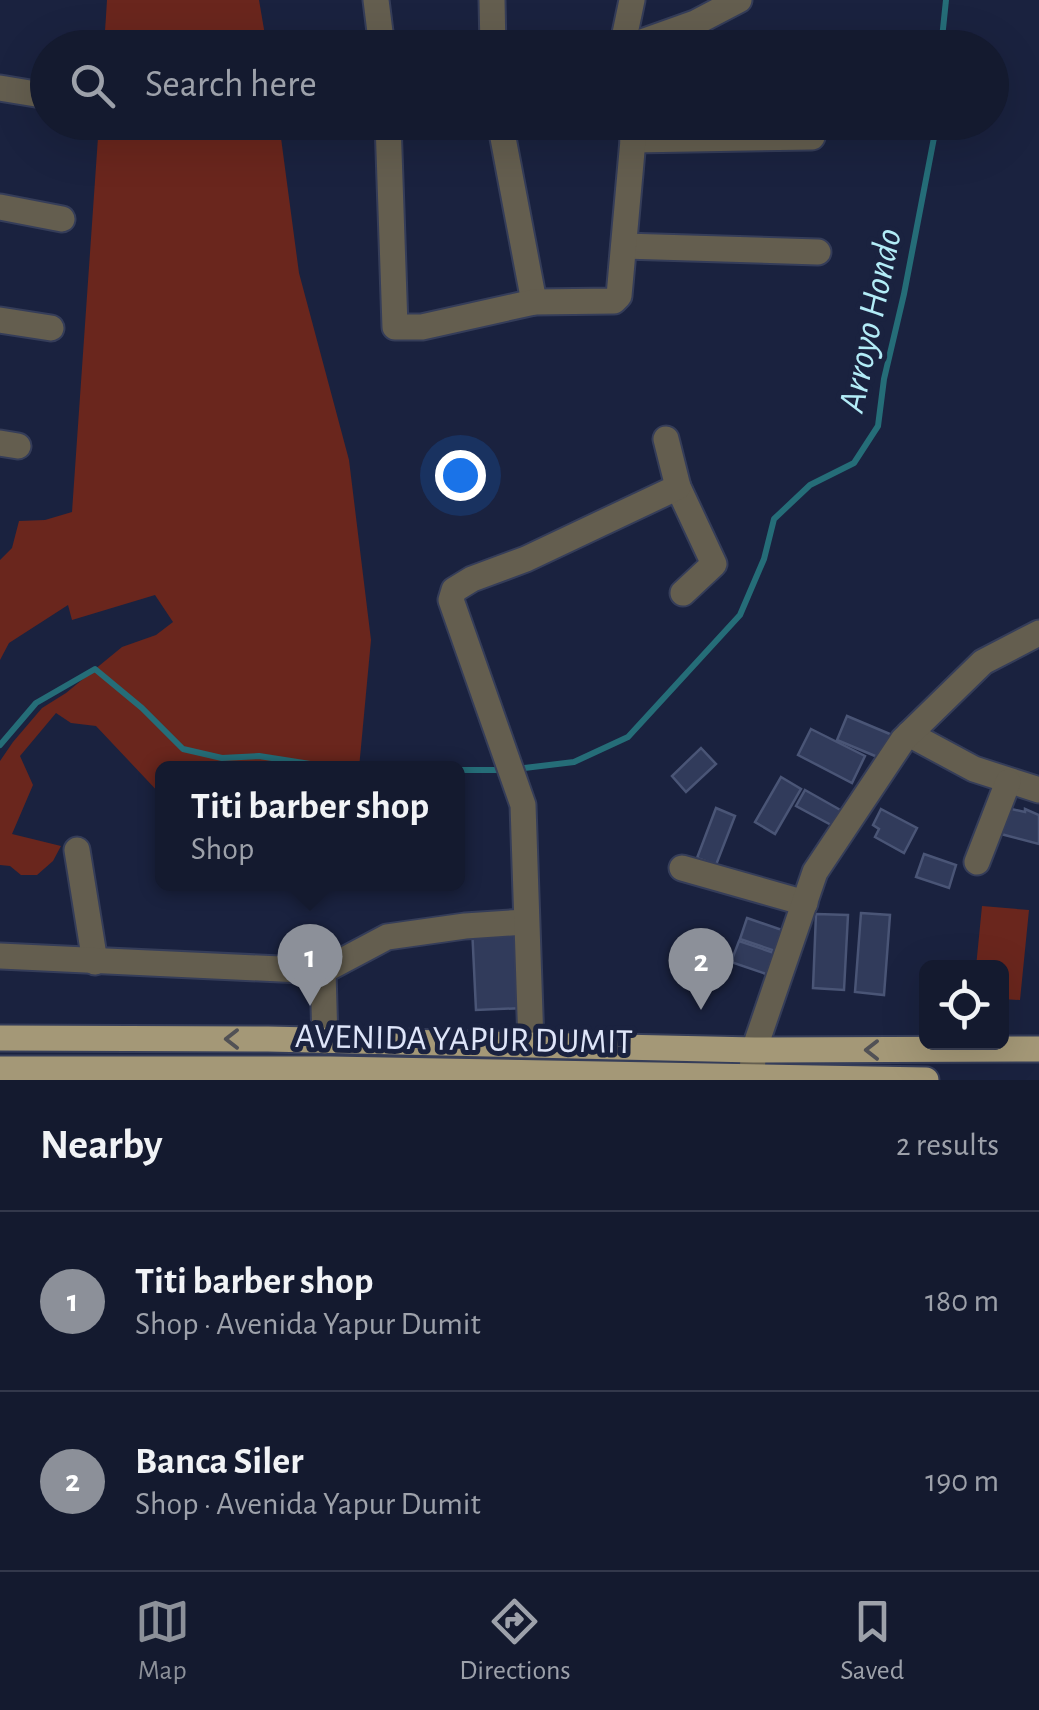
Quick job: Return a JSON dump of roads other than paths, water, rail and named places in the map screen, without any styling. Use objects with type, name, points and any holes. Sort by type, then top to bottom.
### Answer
[{"type":"main road","name":"AVENIDA YAPUR DUMIT","points":[[0,1038],[754,1050],[1039,1050]]},
{"type":"main road","name":"AVENIDA YAPUR DUMIT","points":[[0,1069],[926,1080]]},
{"type":"street","points":[[376,0],[380,30]]},
{"type":"street","points":[[492,0],[493,30]]},
{"type":"street","points":[[627,30],[632,0]]},
{"type":"street","points":[[676,30],[739,0]]},
{"type":"street","points":[[0,88],[30,93]]},
{"type":"street","points":[[389,140],[395,327],[534,302],[609,302],[618,296],[631,140]]},
{"type":"street","points":[[503,140],[534,302]]},
{"type":"street","points":[[0,206],[62,219]]},
{"type":"street","points":[[624,246],[818,252]]},
{"type":"street","points":[[0,320],[51,328]]},
{"type":"street","points":[[666,440],[678,487],[714,564],[683,594]]},
{"type":"street","points":[[531,1044],[521,794],[451,600],[454,590],[472,579],[526,559],[678,487]]},
{"type":"street","points":[[752,1079],[754,1050],[815,872],[908,734],[983,662],[1039,633]]},
{"type":"street","points":[[908,734],[974,769],[1039,790]]},
{"type":"street","points":[[977,862],[1008,782]]},
{"type":"street","points":[[76,850],[95,962]]},
{"type":"street","points":[[682,868],[804,903]]},
{"type":"street","points":[[0,956],[323,971],[386,936],[526,922]]},
{"type":"street","points":[[323,971],[325,1041]]},
{"type":"waterway","name":"Arroyo Hondo","points":[[943,30],[946,0]]},
{"type":"waterway","name":"Arroyo Hondo","points":[[516,769],[574,762],[628,737],[740,615],[764,559],[774,519],[810,485],[854,463],[878,426],[884,379],[934,140]]},
{"type":"waterway","name":"Arroyo Hondo","points":[[0,745],[36,703],[95,669],[183,749],[222,758],[259,756],[291,761]]},
{"type":"waterway","name":"Arroyo Hondo","points":[[465,770],[503,770]]},
{"type":"place","name":"Titi barber shop","points":[[310,1006]]},
{"type":"place","name":"Banca Siler","points":[[701,1010]]}]
